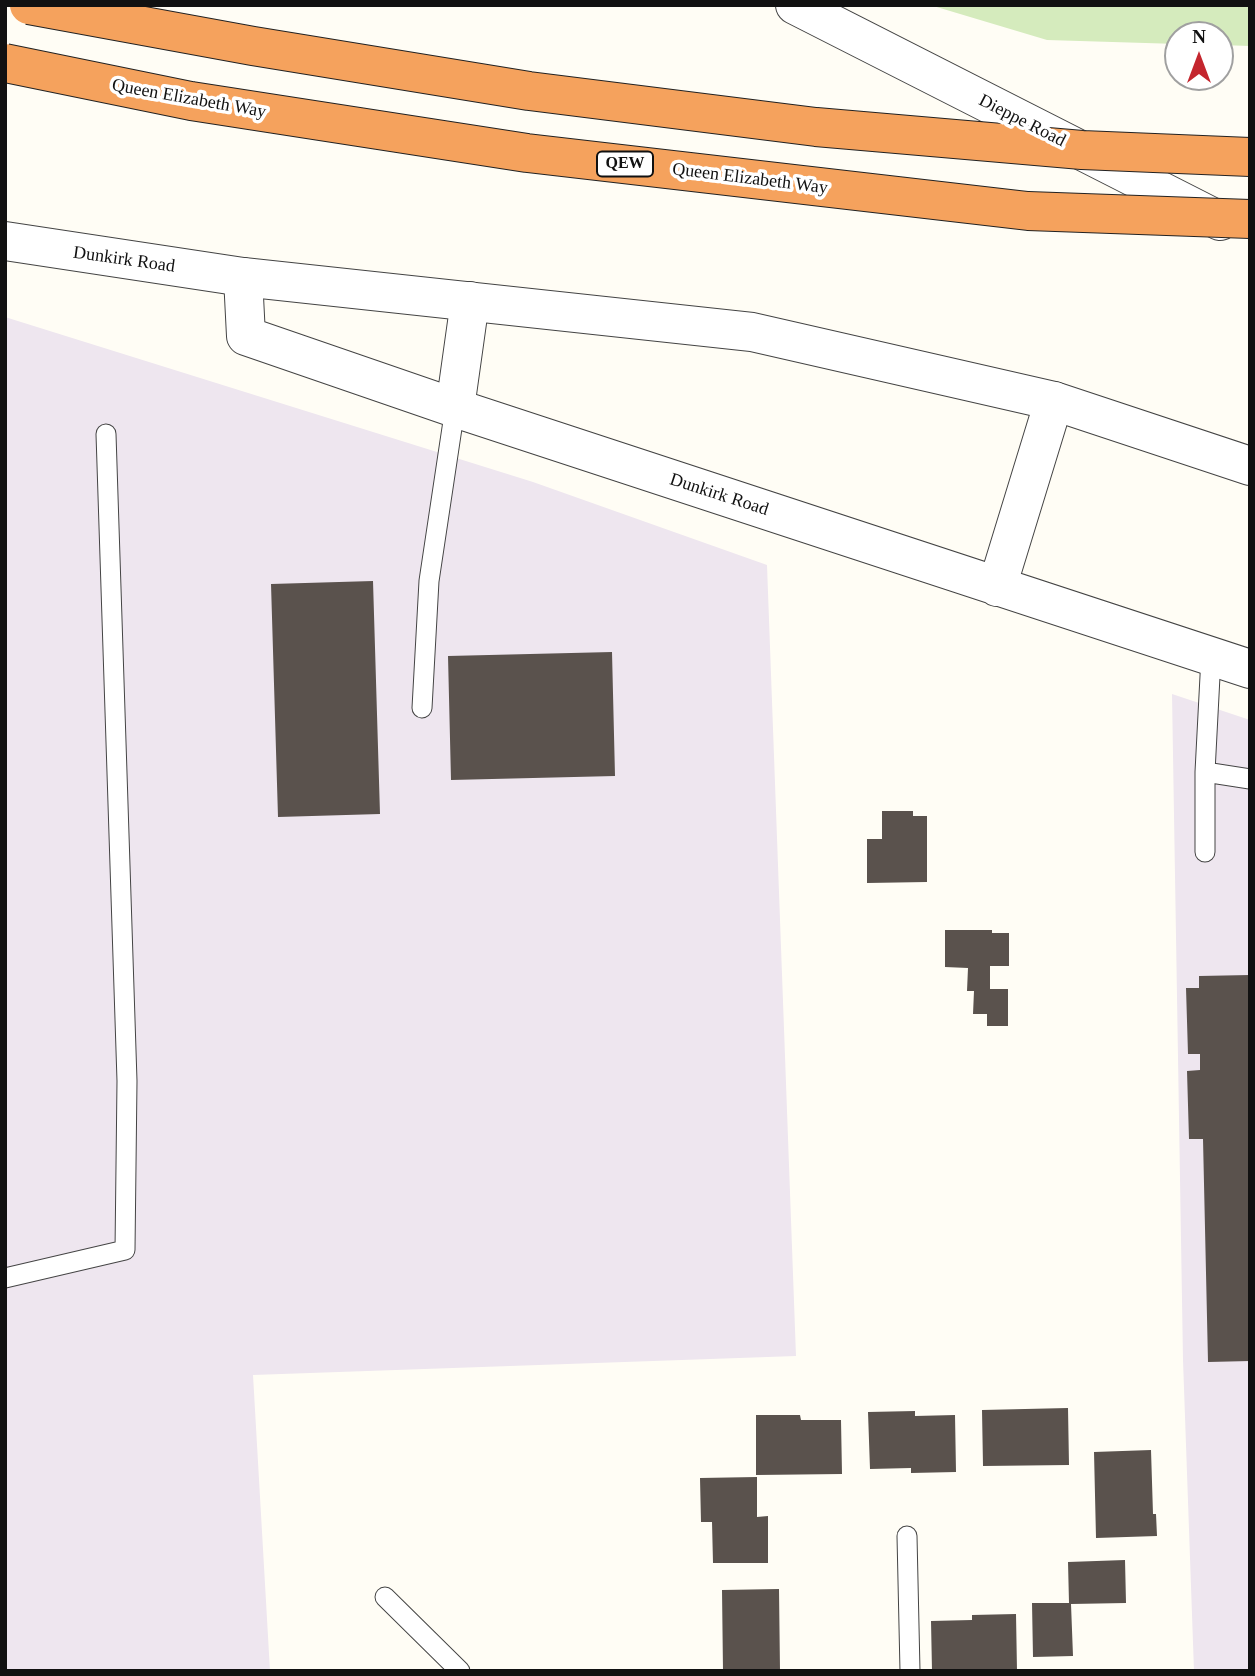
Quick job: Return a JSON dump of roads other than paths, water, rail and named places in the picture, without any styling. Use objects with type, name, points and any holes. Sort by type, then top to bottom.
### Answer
[{"type":"highway","points":[[29,5],[253,46],[598,100],[816,127],[1082,150],[1250,157]]},
{"type":"highway","name":"Queen Elizabeth Way","points":[[5,63],[191,101],[527,153],[1028,211],[1250,219]]},
{"type":"street","name":"Dieppe Road","points":[[795,5],[1250,236]]},
{"type":"street","name":"Dunkirk Road","points":[[5,241],[243,277],[752,332],[1054,401],[1250,466]]},
{"type":"street","name":"Dunkirk Road","points":[[243,277],[246,336],[455,408],[1250,669]]},
{"type":"street","points":[[455,408],[470,301]]},
{"type":"street","points":[[998,587],[1054,401]]},
{"type":"lane","points":[[422,708],[429,580],[455,408]]},
{"type":"lane","points":[[5,1278],[125,1250],[127,1081],[106,434]]},
{"type":"lane","points":[[1205,852],[1205,772],[1211,657]]},
{"type":"lane","points":[[1205,772],[1250,779]]},
{"type":"lane","points":[[907,1536],[910,1671]]},
{"type":"lane","points":[[385,1597],[460,1671]]}]
